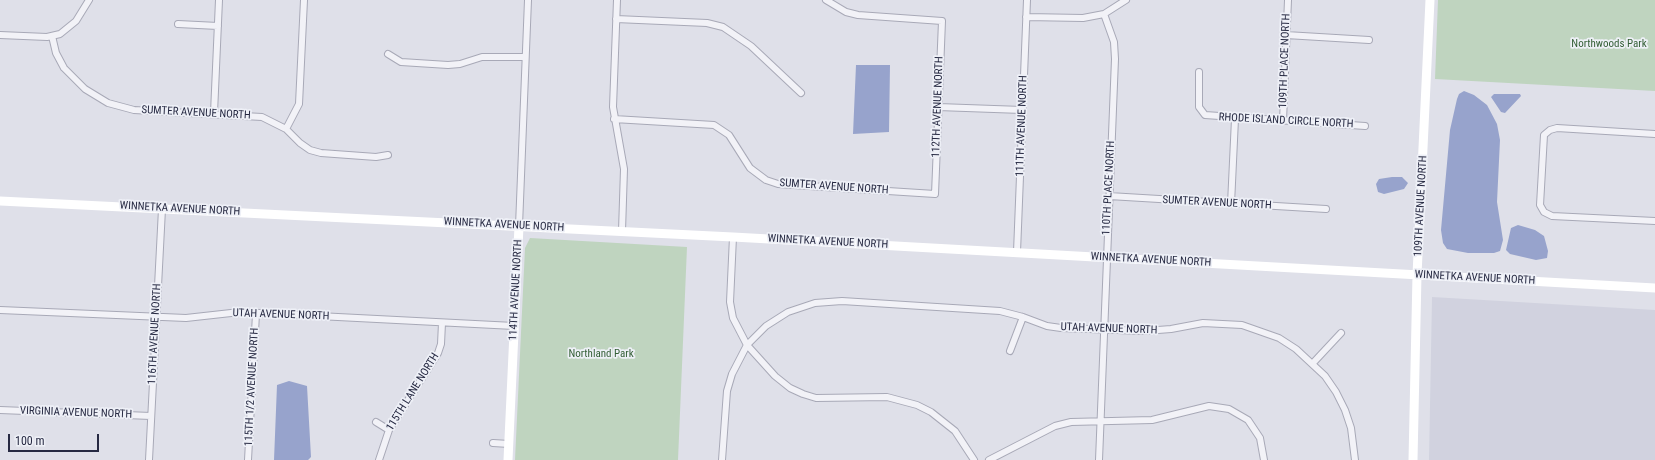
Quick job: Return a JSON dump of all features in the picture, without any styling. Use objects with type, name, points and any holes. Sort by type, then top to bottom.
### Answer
[{"type":"street","points":[[0,35],[52,36],[64,31],[76,21],[89,0]]},
{"type":"street","points":[[214,113],[219,0]]},
{"type":"street","points":[[286,129],[299,104],[304,0]]},
{"type":"street","name":"114TH AVENUE NORTH","points":[[508,460],[528,0]]},
{"type":"street","points":[[617,0],[613,93],[614,119],[622,151],[624,170],[622,231]]},
{"type":"street","name":"112TH AVENUE NORTH","points":[[826,0],[846,12],[858,15],[942,21],[935,194]]},
{"type":"street","name":"111TH AVENUE NORTH","points":[[1017,252],[1027,0]]},
{"type":"street","points":[[1026,18],[1070,19],[1104,14],[1126,0]]},
{"type":"street","name":"109TH PLACE NORTH","points":[[1283,121],[1288,0]]},
{"type":"street","name":"109TH AVENUE NORTH","points":[[1413,460],[1417,275],[1430,0]]},
{"type":"street","name":"110TH PLACE NORTH","points":[[1099,460],[1103,329],[1115,59],[1114,42],[1104,14]]},
{"type":"street","points":[[616,19],[707,23],[723,27],[751,46],[802,93]]},
{"type":"street","points":[[178,24],[218,26]]},
{"type":"street","name":"SUMTER AVENUE NORTH","points":[[52,36],[56,53],[64,68],[85,89],[108,103],[134,110],[214,113],[262,117],[286,129],[300,143],[321,153],[376,157],[388,155]]},
{"type":"street","points":[[1286,36],[1369,40]]},
{"type":"street","points":[[388,54],[401,62],[448,65],[460,64],[482,57],[525,57]]},
{"type":"street","name":"RHODE ISLAND CIRCLE NORTH","points":[[1200,72],[1198,102],[1201,112],[1211,117],[1365,126]]},
{"type":"street","points":[[938,107],[1022,110]]},
{"type":"street","name":"SUMTER AVENUE NORTH","points":[[614,119],[714,125],[730,136],[750,168],[766,180],[778,184],[935,194]]},
{"type":"street","points":[[1231,204],[1235,119]]},
{"type":"street","points":[[1655,134],[1557,128],[1550,130],[1544,135],[1540,205],[1544,212],[1552,216],[1655,221]]},
{"type":"street","name":"SUMTER AVENUE NORTH","points":[[1109,196],[1326,209]]},
{"type":"street","name":"WINNETKA AVENUE NORTH","points":[[0,201],[732,236],[1655,288]]},
{"type":"street","name":"116TH AVENUE NORTH","points":[[149,460],[162,208]]},
{"type":"street","points":[[732,236],[730,302],[733,318],[747,345],[775,376],[790,388],[816,398],[887,397],[917,405],[931,412],[955,431],[974,460]]},
{"type":"street","name":"UTAH AVENUE NORTH","points":[[722,460],[727,391],[732,374],[747,345],[776,318],[796,308],[824,301],[986,309],[1011,313],[1047,326],[1158,330],[1203,323],[1242,326],[1280,338],[1313,363]]},
{"type":"street","name":"UTAH AVENUE NORTH","points":[[0,310],[186,318],[226,313],[514,326]]},
{"type":"street","name":"115TH 1/2 AVENUE NORTH","points":[[248,460],[256,314]]},
{"type":"street","points":[[1010,351],[1024,317]]},
{"type":"street","name":"115TH LANE NORTH","points":[[379,460],[389,430],[434,361],[441,344],[442,323]]},
{"type":"street","points":[[1341,333],[1313,363],[1336,392],[1345,410],[1351,428],[1355,460]]},
{"type":"street","points":[[989,460],[1054,426],[1071,422],[1152,420],[1200,408],[1219,406],[1229,409],[1248,420],[1260,438],[1264,460]]},
{"type":"street","name":"VIRGINIA AVENUE NORTH","points":[[0,410],[151,416]]},
{"type":"street","points":[[376,422],[389,430]]},
{"type":"street","points":[[493,444],[509,444]]},
{"type":"shaded area","points":[[1432,297],[1655,310],[1655,460],[1429,460]]},
{"type":"green space","name":"Northwoods Park","points":[[1438,0],[1655,0],[1655,91],[1435,79]]},
{"type":"green space","name":"Northland Park","points":[[530,238],[687,247],[678,460],[515,460],[525,248]]},
{"type":"water","points":[[856,65],[890,65],[889,132],[853,134]]},
{"type":"water","points":[[1464,91],[1474,95],[1487,105],[1497,124],[1500,140],[1497,202],[1503,240],[1500,251],[1494,253],[1468,253],[1447,249],[1443,243],[1441,230],[1450,130],[1457,99],[1459,94]]},
{"type":"water","points":[[1494,94],[1520,94],[1521,96],[1505,113],[1501,112],[1491,97]]},
{"type":"water","points":[[1402,177],[1408,183],[1404,189],[1384,194],[1378,192],[1376,184],[1379,179]]},
{"type":"water","points":[[1518,225],[1535,230],[1544,236],[1548,251],[1547,258],[1536,260],[1510,254],[1506,250],[1511,228]]},
{"type":"water","points":[[289,381],[307,386],[311,457],[308,460],[274,460],[277,385]]}]
